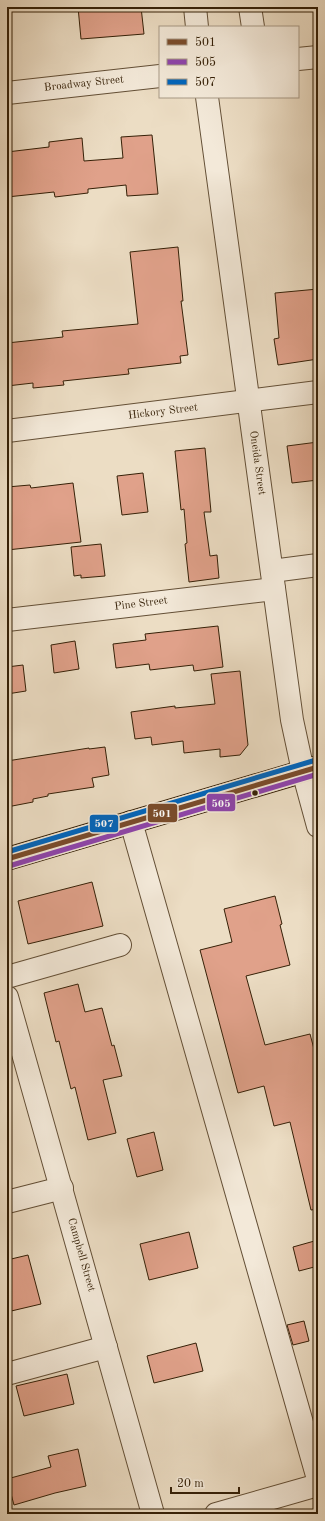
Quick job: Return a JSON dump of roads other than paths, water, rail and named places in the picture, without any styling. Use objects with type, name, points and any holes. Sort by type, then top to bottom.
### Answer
[{"type":"main road","points":[[7,859],[310,769]]},
{"type":"street","points":[[195,7],[198,26]]},
{"type":"street","points":[[250,7],[253,26]]},
{"type":"street","points":[[299,59],[318,57]]},
{"type":"street","name":"Broadway Street","points":[[7,93],[159,76]]},
{"type":"street","name":"Oneida Street","points":[[207,98],[292,720],[310,769],[318,826]]},
{"type":"street","name":"Hickory Street","points":[[7,431],[318,392]]},
{"type":"street","name":"Pine Street","points":[[7,620],[273,580],[318,566]]},
{"type":"street","points":[[131,822],[318,1479]]},
{"type":"street","points":[[7,977],[120,945]]},
{"type":"street","name":"Campbell Street","points":[[7,997],[153,1514]]},
{"type":"street","points":[[7,1202],[62,1188]]},
{"type":"street","points":[[7,1374],[106,1348]]},
{"type":"street","points":[[216,1514],[318,1485]]}]
